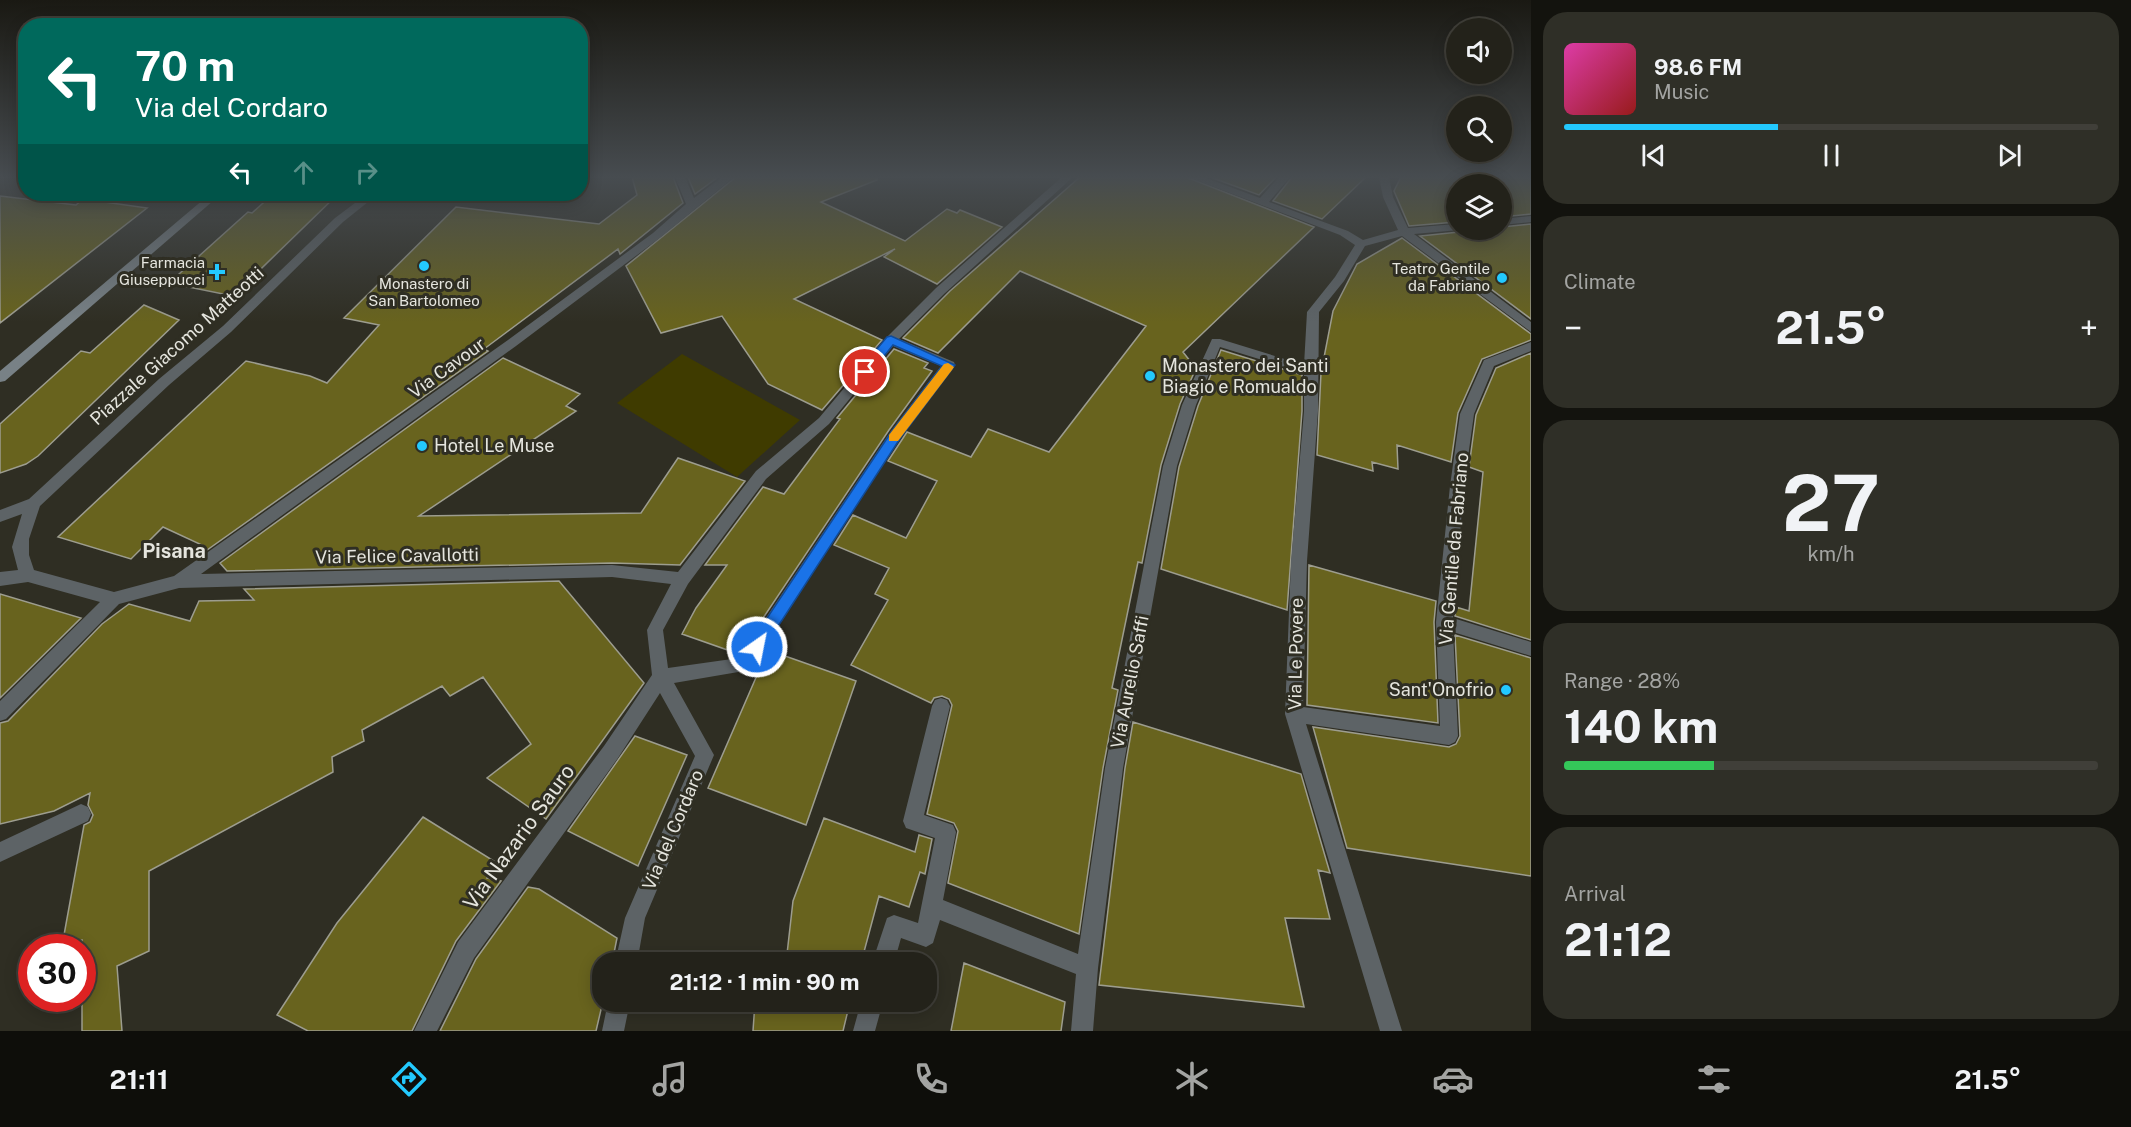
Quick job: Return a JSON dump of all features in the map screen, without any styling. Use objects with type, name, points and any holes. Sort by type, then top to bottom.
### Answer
[{"type":"main road","points":[[0,378],[179,225]]},
{"type":"street","name":"Piazzale Giacomo Matteotti","points":[[0,516],[34,503],[164,382],[227,329],[334,225]]},
{"type":"street","name":"Via Cavour","points":[[179,581],[512,343],[668,225]]},
{"type":"street","points":[[891,340],[950,365],[896,434],[744,666],[661,677],[655,630],[682,579],[761,475],[824,421],[891,340],[940,291],[1014,225]]},
{"type":"street","points":[[1323,225],[1344,233],[1361,244],[1404,232],[1446,227]]},
{"type":"street","points":[[1401,225],[1404,232],[1531,328]]},
{"type":"street","name":"Via Le Povere","points":[[1361,244],[1340,279],[1313,312],[1310,371],[1311,411],[1299,561],[1293,714],[1390,1031]]},
{"type":"street","name":"Via Aurelio Saffi","points":[[1082,1031],[1087,968],[1114,768],[1170,466],[1189,405],[1216,342],[1310,371]]},
{"type":"street","name":"Via Gentile da Fabriano","points":[[1293,714],[1449,736],[1444,622],[1456,486],[1467,414],[1489,363],[1531,346]]},
{"type":"street","name":"Piazzale Giacomo Matteotti","points":[[28,575],[19,557],[20,538],[34,503]]},
{"type":"street","name":"Via Felice Cavallotti","points":[[114,598],[179,581],[612,571],[682,579]]},
{"type":"street","points":[[0,579],[28,575],[114,598],[0,713]]},
{"type":"street","points":[[1444,622],[1531,649]]},
{"type":"street","name":"Via del Cordaro","points":[[628,952],[635,918],[705,755],[661,677]]},
{"type":"street","name":"Via Nazario Sauro","points":[[425,1031],[466,950],[611,752],[661,677]]},
{"type":"street","points":[[886,952],[894,925],[926,936],[946,832],[913,821],[941,706]]},
{"type":"street","points":[[0,852],[81,814]]},
{"type":"street","points":[[931,906],[1087,968]]},
{"type":"street","points":[[613,1031],[617,1012]]},
{"type":"street","points":[[864,1031],[869,1012]]},
{"type":"shaded area","points":[[682,354],[800,420],[737,477],[617,403]]},
{"type":"building","points":[[0,225],[125,225],[0,323]]},
{"type":"building","points":[[233,225],[306,225],[233,296],[169,283]]},
{"type":"building","points":[[438,225],[656,225],[620,254],[618,249],[484,349],[488,351],[207,550],[202,545],[163,527],[131,559],[58,537],[246,361],[310,376],[327,383],[379,325],[344,318]]},
{"type":"building","points":[[677,225],[871,225],[905,241],[926,225],[1002,227],[937,284],[884,257],[895,249],[794,299],[882,340],[822,410],[768,384],[722,316],[661,333],[626,266]]},
{"type":"building","points":[[1025,225],[1309,225],[1314,227],[1183,352],[1194,366],[1198,364],[1180,404],[1161,465],[1142,563],[1138,562],[1112,688],[1118,690],[1103,768],[1079,934],[948,883],[958,831],[954,823],[927,814],[952,705],[949,699],[942,696],[934,698],[931,703],[851,665],[888,600],[875,594],[889,568],[834,545],[853,515],[906,538],[937,481],[888,461],[907,432],[971,457],[988,429],[1049,452],[1146,326],[1020,271],[938,353],[903,338],[950,291]]},
{"type":"building","name":"Teatro Gentile da Fabriano","points":[[1531,225],[1531,319],[1420,236],[1446,233],[1446,240],[1512,240],[1512,226]]},
{"type":"building","points":[[1402,238],[1531,334],[1531,340],[1482,359],[1458,413],[1451,462],[1397,445],[1398,469],[1372,462],[1373,471],[1317,455],[1321,373],[1333,311],[1357,264]]},
{"type":"building","points":[[144,305],[179,320],[38,456],[26,464],[0,473],[0,424],[81,351],[90,353]]},
{"type":"building","points":[[894,349],[928,363],[924,368],[932,371],[889,430],[739,654],[682,634],[696,608],[727,565],[705,565],[763,487],[784,494],[840,419],[837,418]]},
{"type":"building","points":[[1221,350],[1302,375],[1302,411],[1287,610],[1161,569],[1179,467],[1198,406]]},
{"type":"building","points":[[1531,353],[1531,640],[1455,616],[1456,607],[1469,611],[1483,472],[1469,467],[1476,415],[1496,368]]},
{"type":"building","points":[[503,358],[580,394],[566,406],[576,411],[419,516],[641,513],[678,458],[745,481],[680,565],[612,563],[227,571],[220,563]]},
{"type":"building","points":[[1309,565],[1436,601],[1434,622],[1438,723],[1307,705]]},
{"type":"building","points":[[559,581],[644,683],[546,819],[487,778],[531,744],[483,677],[450,696],[442,686],[362,730],[364,741],[332,757],[333,772],[149,871],[149,951],[117,966],[122,1031],[82,1031],[82,1012],[96,1012],[96,934],[64,934],[84,825],[90,822],[93,815],[88,805],[90,793],[54,811],[0,824],[0,723],[8,721],[102,624],[129,604],[190,621],[199,601],[254,600],[244,589]]},
{"type":"building","points":[[0,594],[81,618],[0,698]]},
{"type":"building","points":[[1455,635],[1531,658],[1531,876],[1347,848],[1313,727],[1449,747],[1456,744],[1460,736]]},
{"type":"building","points":[[768,650],[856,681],[806,825],[708,788]]},
{"type":"building","points":[[1133,722],[1301,774],[1330,873],[1318,870],[1330,919],[1285,918],[1304,1007],[1099,985],[1125,768]]},
{"type":"building","points":[[635,736],[687,755],[638,866],[568,831]]},
{"type":"building","points":[[423,817],[497,863],[487,878],[501,881],[456,941],[412,1031],[308,1031],[277,1015],[337,923]]},
{"type":"building","points":[[824,818],[915,852],[919,835],[932,839],[925,874],[920,872],[909,907],[879,896],[864,952],[787,952],[793,901]]},
{"type":"building","points":[[528,887],[539,889],[617,938],[614,952],[592,952],[592,1012],[600,1012],[596,1031],[440,1031],[476,959]]},
{"type":"building","points":[[964,963],[1065,1002],[1061,1031],[951,1031]]},
{"type":"building","points":[[754,1012],[848,1012],[843,1031],[753,1031]]},
{"type":"slow traffic","points":[[894,438],[948,367]]},
{"type":"place","name":"Monastero di San Bartolomeo","points":[[424,266]]},
{"type":"place","name":"Farmacia Giuseppucci","points":[[217,272]]},
{"type":"place","name":"Teatro Gentile da Fabriano","points":[[1502,278]]},
{"type":"place","name":"Monastero dei Santi Biagio e Romualdo","points":[[1150,376]]},
{"type":"place","name":"Hotel Le Muse","points":[[422,446]]},
{"type":"place","name":"Sant'Onofrio","points":[[1506,690]]},
{"type":"district","name":"Pisana","points":[[174,551]]},
{"type":"route","points":[[757,647],[896,434],[950,365],[891,340],[865,372]]}]
